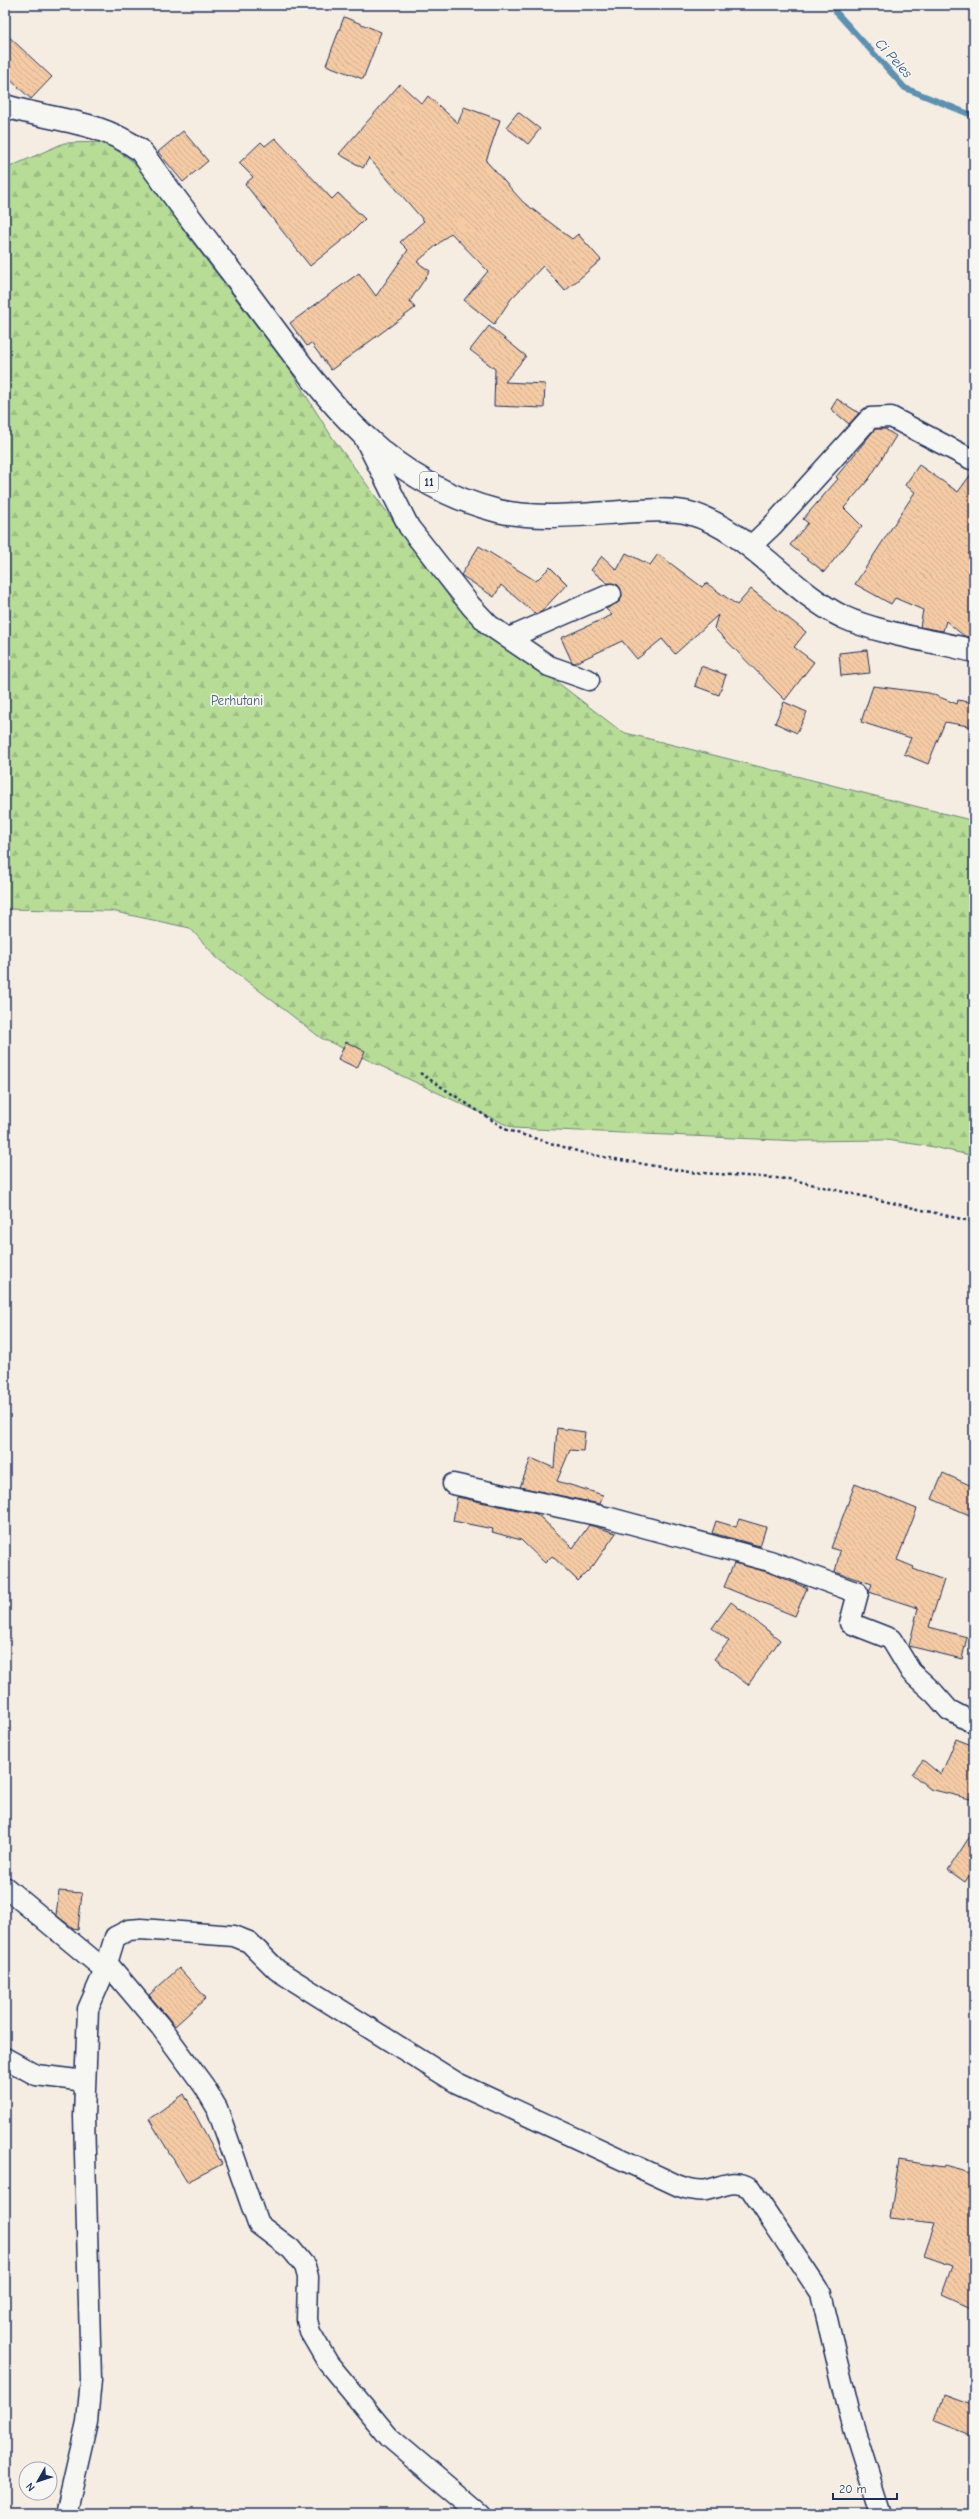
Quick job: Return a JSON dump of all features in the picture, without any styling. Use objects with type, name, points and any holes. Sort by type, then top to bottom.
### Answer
[{"type":"highway","name":"11","points":[[5,106],[29,113],[67,119],[91,126],[120,136],[140,150],[327,399],[365,439],[415,475],[464,500],[500,511],[542,515],[665,510],[690,513],[723,529],[751,546],[794,586],[844,617],[883,629],[974,651]]},
{"type":"street","points":[[751,546],[784,513],[799,494],[870,418],[891,416],[971,459]]},
{"type":"street","points":[[365,439],[392,497],[409,527],[471,606],[489,625],[550,666],[589,680]]},
{"type":"street","points":[[509,638],[611,594]]},
{"type":"street","points":[[453,1484],[610,1518],[762,1559],[858,1593],[850,1623],[891,1639],[910,1672],[934,1693],[949,1710],[974,1723]]},
{"type":"street","points":[[5,1887],[106,1966],[160,2026],[204,2086],[216,2108],[258,2224],[291,2249],[305,2266],[308,2277],[307,2320],[310,2332],[328,2363],[389,2437],[480,2514]]},
{"type":"street","points":[[66,2514],[86,2422],[91,2380],[84,2124],[88,2008],[106,1966],[115,1937],[129,1930],[184,1931],[234,1936],[257,1947],[277,1970],[456,2083],[679,2186],[698,2191],[734,2182],[742,2183],[750,2188],[821,2294],[851,2419],[880,2514]]},
{"type":"street","points":[[5,2058],[36,2075],[85,2081]]},
{"type":"path","points":[[420,1073],[507,1130],[587,1154],[689,1172],[789,1179],[974,1222]]},
{"type":"green space","name":"Perhutani","points":[[105,142],[138,165],[164,193],[184,231],[288,367],[332,437],[453,602],[622,732],[974,821],[974,1156],[928,1146],[886,1140],[800,1141],[513,1128],[321,1038],[217,958],[190,928],[111,911],[5,909],[5,169],[64,143]]},
{"type":"building","points":[[344,17],[381,32],[363,79],[326,65]]},
{"type":"building","points":[[5,33],[52,77],[31,99],[5,75]]},
{"type":"building","points":[[400,84],[422,104],[428,96],[458,123],[464,107],[500,120],[486,161],[523,202],[572,239],[578,234],[601,260],[565,291],[543,266],[511,299],[494,324],[464,300],[488,271],[451,233],[417,262],[430,271],[410,301],[415,308],[331,370],[311,343],[307,346],[290,323],[359,273],[376,296],[408,250],[400,242],[424,221],[369,158],[363,168],[339,154]]},
{"type":"building","points":[[518,112],[540,129],[528,144],[506,127]]},
{"type":"building","points":[[183,131],[208,161],[183,182],[158,152]]},
{"type":"building","points":[[275,138],[332,199],[338,193],[365,219],[350,234],[310,266],[245,184],[253,177],[239,163],[261,142],[265,146]]},
{"type":"building","points":[[489,326],[526,356],[505,382],[545,384],[544,408],[494,406],[495,369],[470,350]]},
{"type":"building","points":[[837,399],[859,413],[849,424],[831,409]]},
{"type":"building","points":[[875,429],[885,429],[896,436],[869,479],[844,508],[862,526],[824,572],[790,545],[808,523],[803,519],[838,479],[836,477]]},
{"type":"building","points":[[919,465],[958,492],[974,470],[974,638],[964,636],[946,621],[943,631],[920,627],[923,610],[895,598],[891,604],[855,584],[915,492],[905,485]]},
{"type":"building","points":[[479,546],[536,581],[550,567],[567,584],[541,612],[535,614],[501,585],[494,597],[461,575]]},
{"type":"building","points":[[626,553],[650,565],[658,554],[702,587],[706,583],[737,605],[751,589],[806,632],[794,647],[814,662],[785,700],[714,628],[718,615],[675,654],[662,639],[637,659],[622,641],[575,663],[572,662],[561,638],[612,615],[606,609],[620,601],[622,596],[618,585],[607,583],[591,570],[602,556],[617,570]]},
{"type":"building","points":[[867,650],[870,673],[841,676],[839,653]]},
{"type":"building","points":[[701,666],[726,675],[719,695],[695,686]]},
{"type":"building","points":[[873,686],[929,693],[957,704],[958,700],[974,703],[974,727],[945,722],[928,764],[904,754],[911,738],[861,722]]},
{"type":"building","points":[[784,702],[807,712],[797,733],[775,723]]},
{"type":"building","points":[[346,1042],[365,1051],[357,1068],[338,1059]]},
{"type":"building","points":[[557,1428],[585,1432],[583,1451],[570,1450],[557,1481],[603,1495],[600,1504],[520,1487],[531,1458],[554,1468]]},
{"type":"building","points":[[943,1473],[974,1487],[974,1517],[932,1499]]},
{"type":"building","points":[[855,1484],[917,1509],[897,1560],[914,1567],[913,1569],[944,1580],[929,1627],[967,1637],[962,1659],[909,1646],[918,1608],[869,1592],[872,1584],[835,1572],[840,1551],[831,1548]]},
{"type":"building","points":[[457,1497],[537,1514],[573,1548],[589,1525],[616,1533],[593,1566],[578,1581],[552,1556],[545,1563],[521,1540],[492,1532],[493,1529],[453,1521]]},
{"type":"building","points":[[739,1519],[766,1527],[760,1546],[712,1533],[716,1521],[736,1527]]},
{"type":"building","points":[[734,1563],[767,1572],[807,1588],[795,1616],[724,1587]]},
{"type":"building","points":[[731,1602],[780,1640],[748,1685],[714,1659],[729,1641],[712,1628]]},
{"type":"building","points":[[956,1739],[974,1746],[974,1800],[930,1789],[912,1774],[923,1760],[941,1775]]},
{"type":"building","points":[[974,1830],[974,1868],[965,1882],[948,1870]]},
{"type":"building","points":[[59,1891],[82,1893],[78,1929],[73,1928],[56,1915]]},
{"type":"building","points":[[179,1968],[206,1998],[175,2026],[149,1995]]},
{"type":"building","points":[[184,2094],[222,2164],[187,2182],[149,2119]]},
{"type":"building","points":[[899,2160],[943,2167],[944,2165],[974,2173],[974,2308],[943,2294],[953,2266],[924,2256],[935,2223],[890,2218]]},
{"type":"building","points":[[944,2395],[974,2406],[974,2436],[935,2421]]},
{"type":"waterway","name":"Ci Peles","points":[[834,5],[836,12],[905,88],[974,116]]}]
